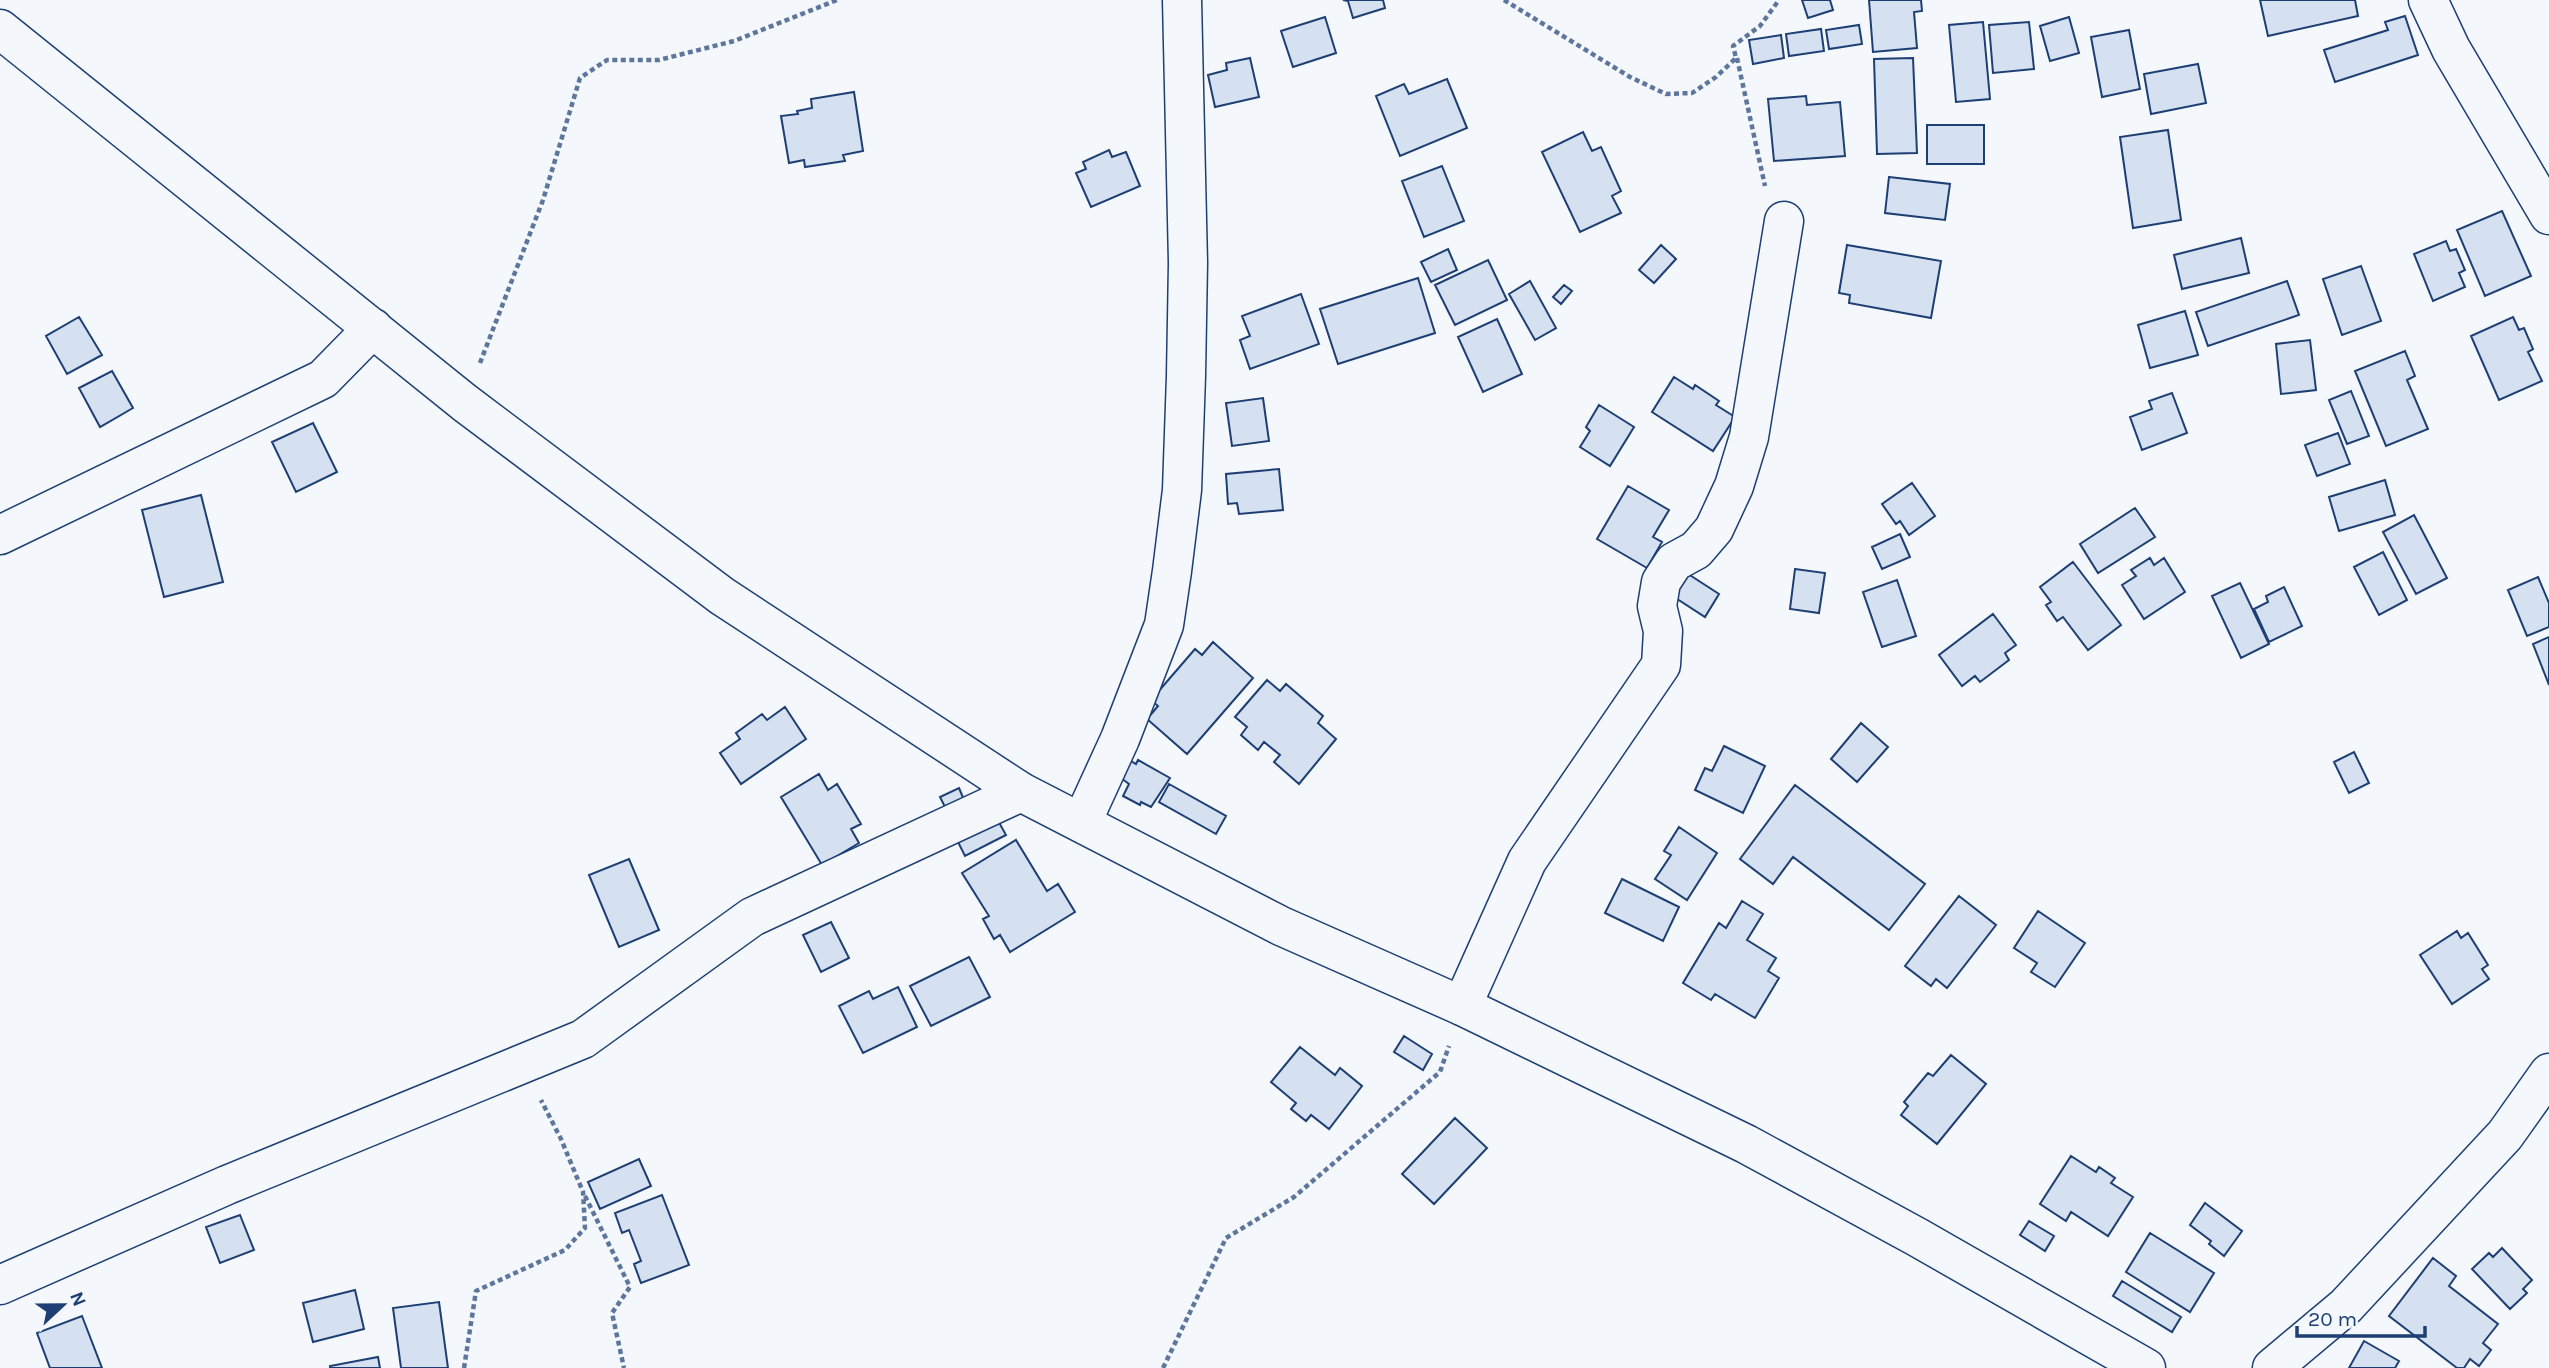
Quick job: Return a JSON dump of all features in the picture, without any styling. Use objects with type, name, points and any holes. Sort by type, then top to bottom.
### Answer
[{"type":"street","points":[[1082,822],[1120,739],[1164,625],[1182,490],[1188,263],[1182,0]]},
{"type":"street","points":[[2428,0],[2451,49],[2549,215]]},
{"type":"street","points":[[0,29],[465,402],[722,596],[1021,792],[1281,926],[1462,1006],[1746,1144],[1917,1237],[2146,1368]]},
{"type":"street","points":[[1462,1006],[1527,861],[1661,665],[1663,631],[1657,606],[1661,582],[1674,562],[1696,550],[1714,529],[1734,486],[1749,437],[1784,220]]},
{"type":"street","points":[[0,535],[323,379],[373,328]]},
{"type":"street","points":[[0,1284],[227,1185],[583,1038],[752,917],[1021,792]]},
{"type":"street","points":[[2272,1368],[2346,1306],[2505,1135],[2549,1073]]},
{"type":"path","points":[[465,402],[543,200],[580,78],[607,60],[659,60],[734,41],[838,0]]},
{"type":"path","points":[[1504,0],[1630,77],[1666,94],[1692,93],[1716,77],[1736,58]]},
{"type":"path","points":[[1779,0],[1760,26],[1733,46],[1769,203],[1784,220]]},
{"type":"path","points":[[1163,1368],[1226,1238],[1294,1197],[1440,1072],[1462,1006]]},
{"type":"path","points":[[523,1065],[561,1139],[583,1192],[630,1287],[612,1313],[624,1368]]},
{"type":"path","points":[[464,1368],[476,1291],[565,1250],[585,1228],[583,1192]]},
{"type":"building","points":[[1343,0],[1383,0],[1385,8],[1353,18],[1348,1]]},
{"type":"building","points":[[1802,0],[1830,0],[1833,10],[1808,18]]},
{"type":"building","points":[[1869,0],[1921,0],[1922,11],[1914,12],[1917,48],[1873,52]]},
{"type":"building","points":[[2260,0],[2355,0],[2358,16],[2268,36]]},
{"type":"building","points":[[2405,16],[2418,55],[2335,82],[2324,50],[2388,30],[2385,22]]},
{"type":"building","points":[[1325,17],[1336,53],[1293,67],[1281,31]]},
{"type":"building","points":[[2069,17],[2079,53],[2050,61],[2040,26]]},
{"type":"building","points":[[1983,22],[1990,99],[1956,102],[1949,25]]},
{"type":"building","points":[[2029,22],[2034,69],[1993,73],[1989,25]]},
{"type":"building","points":[[1859,25],[1862,44],[1829,49],[1826,30]]},
{"type":"building","points":[[1821,29],[1824,51],[1789,56],[1786,34]]},
{"type":"building","points":[[2129,30],[2140,89],[2102,97],[2091,37]]},
{"type":"building","points":[[1781,35],[1784,58],[1753,64],[1749,40]]},
{"type":"building","points":[[1250,58],[1259,97],[1215,107],[1208,75],[1227,70],[1226,63]]},
{"type":"building","points":[[1913,58],[1917,153],[1877,154],[1874,59]]},
{"type":"building","points":[[2198,64],[2206,103],[2151,114],[2144,74]]},
{"type":"building","points":[[1447,79],[1467,128],[1400,156],[1376,96],[1404,84],[1409,94]]},
{"type":"building","points":[[854,92],[863,151],[843,155],[845,161],[805,167],[804,160],[789,163],[781,116],[798,114],[797,111],[812,108],[811,99]]},
{"type":"building","points":[[1806,96],[1807,105],[1840,102],[1845,156],[1774,161],[1768,99]]},
{"type":"building","points":[[1927,125],[1984,125],[1984,164],[1927,164]]},
{"type":"building","points":[[2168,130],[2181,220],[2133,228],[2120,137]]},
{"type":"building","points":[[1583,132],[1592,151],[1601,147],[1621,191],[1612,196],[1621,213],[1580,232],[1542,152]]},
{"type":"building","points":[[1109,150],[1112,157],[1126,152],[1140,186],[1091,207],[1076,173],[1086,169],[1083,162]]},
{"type":"building","points":[[1442,166],[1464,221],[1424,237],[1402,181]]},
{"type":"building","points":[[1889,177],[1950,184],[1945,220],[1885,213]]},
{"type":"building","points":[[2502,211],[2531,276],[2485,296],[2457,230]]},
{"type":"building","points":[[2241,238],[2249,273],[2182,289],[2174,255]]},
{"type":"building","points":[[2446,241],[2450,251],[2456,249],[2465,270],[2459,273],[2465,287],[2433,301],[2414,254]]},
{"type":"building","points":[[1661,245],[1676,259],[1654,283],[1639,270]]},
{"type":"building","points":[[1847,245],[1941,261],[1931,318],[1849,303],[1850,295],[1839,293]]},
{"type":"building","points":[[1448,249],[1457,270],[1431,282],[1421,262]]},
{"type":"building","points":[[1488,260],[1507,300],[1455,325],[1435,285]]},
{"type":"building","points":[[2361,266],[2381,321],[2342,335],[2323,279]]},
{"type":"building","points":[[1418,278],[1435,333],[1338,364],[1320,309]]},
{"type":"building","points":[[1530,281],[1556,328],[1535,340],[1509,294]]},
{"type":"building","points":[[2287,281],[2299,315],[2208,346],[2196,312]]},
{"type":"building","points":[[1564,285],[1572,291],[1561,304],[1553,297]]},
{"type":"building","points":[[1301,294],[1319,344],[1250,369],[1240,340],[1250,336],[1242,316]]},
{"type":"building","points":[[2185,311],[2198,355],[2150,368],[2138,325]]},
{"type":"building","points":[[79,317],[102,355],[67,374],[46,336]]},
{"type":"building","points":[[2513,317],[2519,330],[2524,328],[2533,349],[2528,352],[2542,381],[2499,400],[2471,336]]},
{"type":"building","points":[[1497,319],[1522,374],[1483,392],[1458,337]]},
{"type":"building","points":[[2310,340],[2316,390],[2281,394],[2276,344]]},
{"type":"building","points":[[2405,351],[2415,376],[2407,380],[2428,429],[2386,446],[2355,371]]},
{"type":"building","points":[[112,371],[133,408],[100,427],[79,388]]},
{"type":"building","points":[[1674,377],[1693,389],[1695,385],[1719,401],[1716,405],[1735,417],[1713,451],[1652,412]]},
{"type":"building","points":[[2351,391],[2369,436],[2347,444],[2329,400]]},
{"type":"building","points":[[2172,393],[2187,433],[2142,450],[2130,417],[2152,409],[2149,401]]},
{"type":"building","points":[[1263,398],[1269,441],[1232,446],[1226,403]]},
{"type":"building","points":[[1599,405],[1634,427],[1610,466],[1580,447],[1590,431],[1586,427]]},
{"type":"building","points":[[313,423],[337,472],[296,492],[272,442]]},
{"type":"building","points":[[2338,433],[2350,464],[2317,476],[2305,445]]},
{"type":"building","points":[[1279,469],[1283,510],[1239,514],[1237,503],[1228,504],[1226,474]]},
{"type":"building","points":[[2385,480],[2395,515],[2339,531],[2329,497]]},
{"type":"building","points":[[1912,483],[1935,516],[1909,535],[1900,521],[1896,524],[1882,504]]},
{"type":"building","points":[[1628,486],[1669,510],[1653,537],[1662,542],[1647,568],[1597,539]]},
{"type":"building","points":[[201,495],[223,582],[164,597],[142,510]]},
{"type":"building","points":[[2135,508],[2155,537],[2098,573],[2080,544]]},
{"type":"building","points":[[2414,515],[2447,578],[2416,594],[2383,532]]},
{"type":"building","points":[[1900,534],[1910,557],[1882,569],[1872,547]]},
{"type":"building","points":[[2383,552],[2407,600],[2379,615],[2354,567]]},
{"type":"building","points":[[2150,558],[2154,565],[2164,558],[2185,592],[2144,619],[2122,585],[2136,576],[2131,570]]},
{"type":"building","points":[[2073,562],[2121,625],[2088,650],[2063,617],[2057,621],[2046,605],[2051,602],[2040,587]]},
{"type":"building","points":[[1795,569],[1825,573],[1819,613],[1790,609]]},
{"type":"building","points":[[1682,570],[1719,594],[1705,617],[1668,593]]},
{"type":"building","points":[[2538,577],[2549,603],[2549,627],[2527,636],[2508,590]]},
{"type":"building","points":[[1897,580],[1916,636],[1882,647],[1863,592]]},
{"type":"building","points":[[2240,583],[2269,644],[2241,658],[2212,596]]},
{"type":"building","points":[[2284,587],[2302,626],[2269,642],[2254,609],[2268,602],[2266,596]]},
{"type":"building","points":[[1993,614],[2016,645],[2005,653],[2009,660],[1980,682],[1975,676],[1962,686],[1939,655]]},
{"type":"building","points":[[2549,637],[2549,685],[2533,644]]},
{"type":"building","points":[[1213,642],[1253,678],[1187,754],[1147,719],[1158,706],[1151,700],[1195,649],[1202,655]]},
{"type":"building","points":[[1267,680],[1280,691],[1286,684],[1323,716],[1318,723],[1336,739],[1299,784],[1274,762],[1280,755],[1264,742],[1258,750],[1241,735],[1247,727],[1235,717]]},
{"type":"building","points":[[785,707],[806,739],[741,784],[720,753],[740,739],[736,733],[762,714],[767,720]]},
{"type":"building","points":[[1861,723],[1888,747],[1857,782],[1831,759]]},
{"type":"building","points":[[1724,746],[1765,766],[1743,813],[1695,790],[1705,768],[1712,771]]},
{"type":"building","points":[[2354,752],[2369,783],[2349,793],[2334,762]]},
{"type":"building","points":[[1126,758],[1136,764],[1138,760],[1170,778],[1151,807],[1141,802],[1140,805],[1123,796],[1129,784],[1117,775]]},
{"type":"building","points":[[819,774],[828,790],[837,784],[861,824],[851,829],[859,843],[822,865],[781,797]]},
{"type":"building","points":[[1169,784],[1226,816],[1216,834],[1159,802]]},
{"type":"building","points":[[1795,785],[1925,884],[1889,930],[1793,857],[1773,884],[1740,859]]},
{"type":"building","points":[[959,788],[967,807],[949,815],[940,797]]},
{"type":"building","points":[[996,817],[1006,835],[965,856],[956,838]]},
{"type":"building","points":[[1679,827],[1717,853],[1687,900],[1655,879],[1671,855],[1664,851]]},
{"type":"building","points":[[1016,840],[1047,891],[1058,884],[1075,912],[1010,952],[1000,935],[994,939],[983,919],[989,916],[962,873]]},
{"type":"building","points":[[629,859],[659,930],[619,947],[589,875]]},
{"type":"building","points":[[1622,879],[1679,907],[1663,941],[1605,913]]},
{"type":"building","points":[[1959,896],[1996,925],[1947,988],[1936,979],[1931,986],[1905,966]]},
{"type":"building","points":[[1742,901],[1763,914],[1747,940],[1776,958],[1768,971],[1779,978],[1755,1018],[1715,994],[1711,1000],[1683,983],[1719,923],[1726,928]]},
{"type":"building","points":[[2038,911],[2085,943],[2055,987],[2031,972],[2037,963],[2014,948]]},
{"type":"building","points":[[831,922],[849,958],[821,972],[803,935]]},
{"type":"building","points":[[2457,931],[2461,938],[2468,933],[2488,965],[2482,969],[2489,979],[2452,1004],[2420,955]]},
{"type":"building","points":[[969,957],[990,997],[931,1026],[910,986]]},
{"type":"building","points":[[898,987],[917,1027],[863,1053],[839,1006],[869,991],[873,999]]},
{"type":"building","points":[[1404,1036],[1432,1054],[1423,1070],[1394,1052]]},
{"type":"building","points":[[1300,1047],[1335,1075],[1340,1068],[1362,1086],[1329,1129],[1311,1115],[1306,1121],[1291,1109],[1296,1103],[1271,1082]]},
{"type":"building","points":[[1951,1055],[1986,1084],[1937,1144],[1901,1115],[1908,1106],[1904,1102],[1928,1073],[1933,1076]]},
{"type":"building","points":[[1455,1118],[1487,1148],[1434,1204],[1402,1174]]},
{"type":"building","points":[[2071,1156],[2096,1172],[2099,1167],[2115,1178],[2111,1183],[2133,1197],[2108,1236],[2071,1212],[2066,1221],[2040,1204]]},
{"type":"building","points":[[639,1159],[651,1186],[600,1209],[588,1182]]},
{"type":"building","points":[[662,1195],[689,1265],[641,1283],[634,1264],[641,1261],[629,1230],[622,1233],[615,1213]]},
{"type":"building","points":[[2205,1203],[2242,1231],[2224,1256],[2209,1244],[2211,1241],[2190,1225]]},
{"type":"building","points":[[240,1215],[254,1250],[220,1263],[206,1227]]},
{"type":"building","points":[[2029,1221],[2054,1236],[2045,1251],[2020,1235]]},
{"type":"building","points":[[2150,1233],[2214,1273],[2190,1312],[2126,1272]]},
{"type":"building","points":[[2502,1248],[2532,1280],[2523,1289],[2527,1293],[2510,1309],[2472,1269],[2489,1253],[2493,1257]]},
{"type":"building","points":[[2433,1258],[2456,1276],[2449,1286],[2498,1324],[2483,1343],[2491,1350],[2479,1366],[2470,1359],[2464,1368],[2457,1368],[2389,1316]]},
{"type":"building","points":[[2122,1281],[2181,1317],[2172,1332],[2113,1296]]},
{"type":"building","points":[[355,1290],[364,1329],[313,1342],[303,1303]]},
{"type":"building","points":[[439,1302],[448,1368],[401,1368],[393,1308]]},
{"type":"building","points":[[82,1316],[102,1368],[50,1368],[37,1333]]},
{"type":"building","points":[[2364,1341],[2399,1361],[2395,1368],[2349,1368]]},
{"type":"building","points":[[378,1357],[380,1368],[330,1368],[330,1366]]}]
